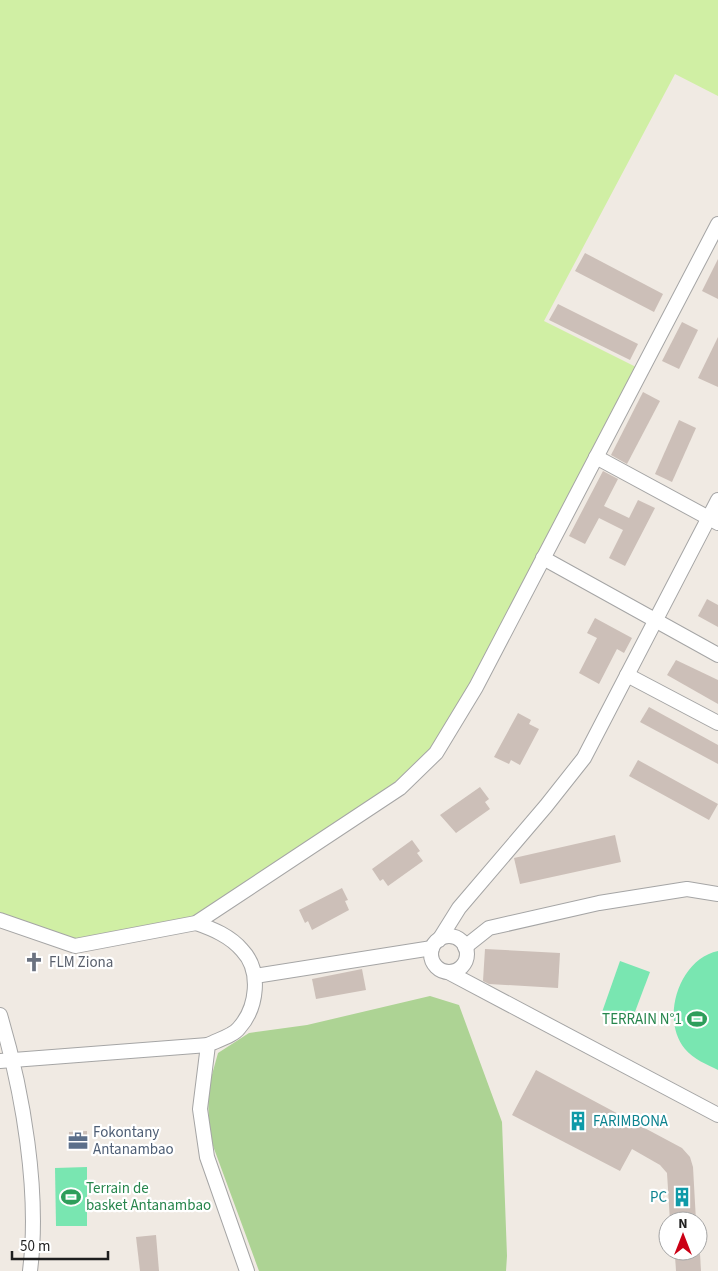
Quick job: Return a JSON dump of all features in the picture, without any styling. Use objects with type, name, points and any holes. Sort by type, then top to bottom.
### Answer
[{"type":"street","points":[[0,920],[75,946],[196,923],[400,788],[436,753],[476,687],[718,224]]},
{"type":"street","points":[[596,457],[713,520]]},
{"type":"street","points":[[718,500],[713,520],[654,622],[584,758],[546,806],[459,908],[436,944],[432,959],[434,964],[443,971],[718,1116]]},
{"type":"street","points":[[544,558],[654,622],[718,655]]},
{"type":"street","points":[[627,675],[718,722]]},
{"type":"street","points":[[465,947],[489,928],[599,902],[687,889],[718,894]]},
{"type":"street","points":[[7,1060],[208,1045],[238,1029],[254,1002],[255,976],[244,951],[221,932],[196,923]]},
{"type":"street","points":[[255,976],[436,944],[445,937],[457,939],[465,947],[467,953],[464,965],[459,969],[448,972]]},
{"type":"street","points":[[0,1015],[31,1190],[34,1241],[30,1271]]},
{"type":"street","points":[[208,1045],[200,1109],[207,1157],[247,1271]]},
{"type":"green space","points":[[0,0],[718,0],[718,96],[675,74],[544,321],[642,370],[436,753],[400,788],[196,923],[75,946],[0,920]]},
{"type":"green space","name":"TERRAIN N°1","points":[[718,951],[718,1070],[696,1059],[685,1049],[678,1037],[674,1022],[674,1007],[684,978],[693,965],[704,956]]},
{"type":"green space","points":[[620,961],[650,972],[630,1025],[601,1015]]},
{"type":"green space","points":[[430,996],[459,1005],[502,1122],[506,1271],[259,1271],[209,1135],[208,1089],[218,1053],[249,1033],[307,1025]]},
{"type":"green space","name":"Terrain de basket Antanambao","points":[[87,1167],[87,1226],[56,1226],[55,1168]]},
{"type":"building","points":[[585,253],[663,294],[654,312],[575,271]]},
{"type":"building","points":[[718,259],[718,299],[702,291]]},
{"type":"building","points":[[558,304],[638,344],[630,360],[549,320]]},
{"type":"building","points":[[682,322],[698,330],[679,369],[662,361]]},
{"type":"building","points":[[718,337],[718,387],[698,378]]},
{"type":"building","points":[[643,392],[660,401],[627,464],[611,455]]},
{"type":"building","points":[[679,420],[696,428],[672,482],[655,474]]},
{"type":"building","points":[[603,471],[618,479],[604,506],[629,518],[638,500],[655,508],[625,566],[609,558],[623,530],[599,518],[585,544],[569,536]]},
{"type":"building","points":[[707,599],[718,605],[718,627],[698,616]]},
{"type":"building","points":[[595,618],[632,638],[624,653],[617,649],[599,684],[579,673],[597,638],[587,633]]},
{"type":"building","points":[[676,660],[718,680],[718,704],[667,675]]},
{"type":"building","points":[[649,707],[718,745],[718,764],[640,722]]},
{"type":"building","points":[[518,713],[531,720],[529,724],[539,729],[520,765],[511,760],[509,764],[494,757]]},
{"type":"building","points":[[638,760],[718,804],[709,820],[629,776]]},
{"type":"building","points":[[480,787],[489,799],[485,802],[490,809],[456,833],[440,815]]},
{"type":"building","points":[[615,835],[621,862],[520,884],[514,858]]},
{"type":"building","points":[[412,840],[420,851],[417,853],[423,861],[388,886],[383,879],[380,881],[372,869]]},
{"type":"building","points":[[342,888],[348,900],[345,901],[349,910],[312,930],[308,921],[305,923],[299,910]]},
{"type":"building","points":[[485,949],[560,953],[558,988],[489,984],[483,981]]},
{"type":"building","points":[[362,969],[366,990],[316,999],[312,979]]},
{"type":"building","name":"FARIMBONA","points":[[536,1070],[682,1148],[690,1157],[693,1167],[695,1211],[669,1211],[667,1173],[660,1165],[632,1149],[620,1171],[512,1115]]},
{"type":"building","name":"Fokontany Antanambao","points":[[87,1131],[87,1150],[70,1150],[69,1132]]},
{"type":"building","points":[[156,1235],[159,1271],[140,1271],[136,1237]]},
{"type":"building","points":[[675,1261],[700,1261],[701,1271],[676,1271]]},
{"type":"place","name":"FLM Ziona","points":[[34,962]]},
{"type":"place","name":"TERRAIN N°1","points":[[697,1019]]},
{"type":"place","name":"FARIMBONA","points":[[578,1121]]},
{"type":"place","name":"Fokontany Antanambao","points":[[78,1141]]},
{"type":"place","name":"Terrain de basket Antanambao","points":[[71,1197]]},
{"type":"place","name":"PC","points":[[682,1197]]}]
